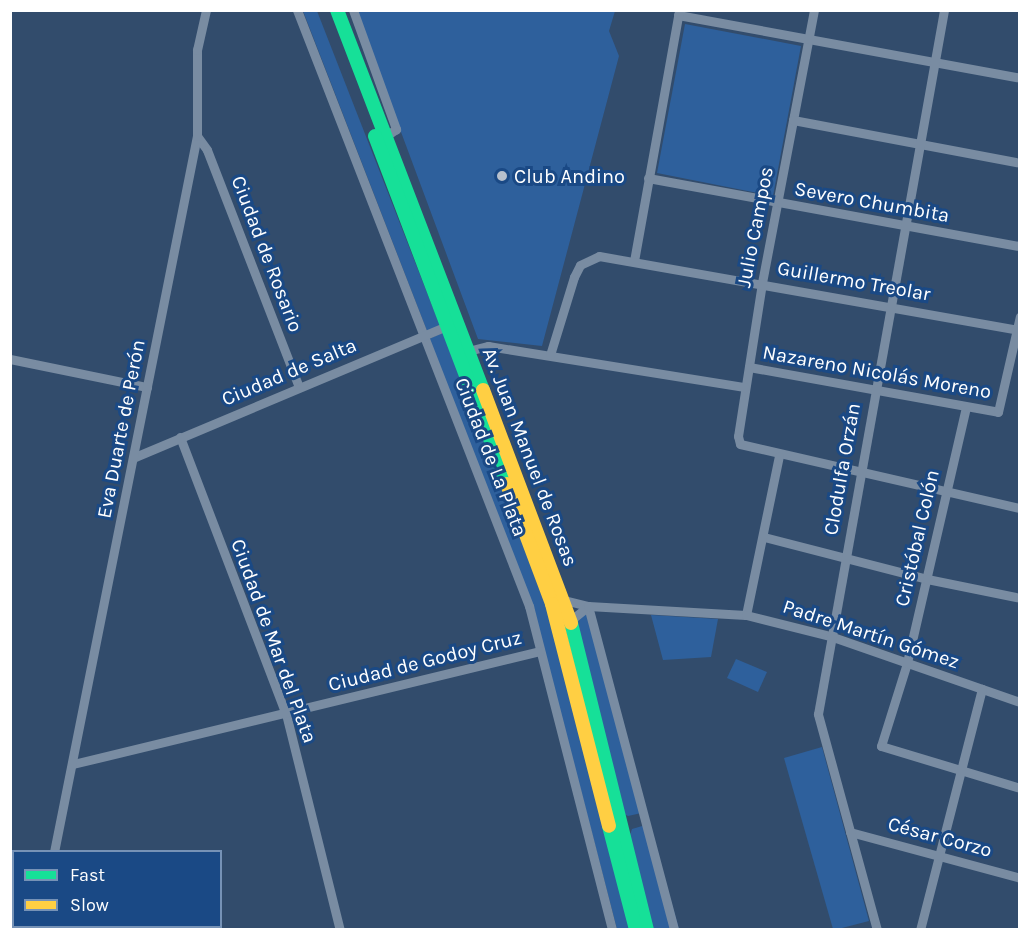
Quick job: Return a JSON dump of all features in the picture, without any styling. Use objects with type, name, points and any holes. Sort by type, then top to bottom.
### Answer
[{"type":"main road","name":"Av. Juan Manuel de Rosas","points":[[327,10],[571,620],[647,930]]},
{"type":"main road","name":"Av. Juan Manuel de Rosas","points":[[337,10],[451,324]]},
{"type":"main road","name":"Av. Juan Manuel de Rosas","points":[[463,353],[552,604],[636,930]]},
{"type":"street","name":"Eva Duarte de Perón","points":[[54,850],[135,457],[197,136],[197,51],[206,10]]},
{"type":"street","name":"Ciudad de La Plata","points":[[297,10],[529,606],[612,930]]},
{"type":"street","points":[[353,10],[396,129],[385,137]]},
{"type":"street","name":"Julio Campos","points":[[779,456],[745,447],[738,436],[762,283],[814,10]]},
{"type":"street","name":"Clodulfa Orzán","points":[[877,930],[818,714],[903,226],[944,10]]},
{"type":"street","points":[[634,261],[679,13],[1020,78]]},
{"type":"street","points":[[793,120],[1020,163]]},
{"type":"street","name":"Ciudad de Rosario","points":[[197,136],[207,150],[299,387]]},
{"type":"street","name":"Severo Chumbita","points":[[648,178],[1020,246]]},
{"type":"street","name":"Guillermo Treolar","points":[[550,355],[580,265],[600,256],[889,305],[1017,330]]},
{"type":"street","points":[[1017,330],[1020,316]]},
{"type":"street","name":"Ciudad de Salta","points":[[135,457],[451,324]]},
{"type":"street","name":"Nazareno Nicolás Moreno","points":[[749,367],[998,412],[1017,330]]},
{"type":"street","name":"Nazareno Nicolás Moreno","points":[[463,353],[488,346],[745,387]]},
{"type":"street","points":[[10,359],[147,387]]},
{"type":"street","name":"Cristóbal Colón","points":[[961,770],[881,746],[907,663],[966,407]]},
{"type":"street","name":"Ciudad de Mar del Plata","points":[[180,437],[286,714],[340,930]]},
{"type":"street","points":[[746,615],[779,456],[860,471],[1020,508]]},
{"type":"street","points":[[764,537],[927,579],[1020,598]]},
{"type":"street","name":"Padre Martín Gómez","points":[[564,600],[588,606],[746,615],[830,636],[1020,702]]},
{"type":"street","points":[[571,620],[588,606],[674,930]]},
{"type":"street","name":"Ciudad de Godoy Cruz","points":[[73,764],[540,651]]},
{"type":"street","points":[[920,930],[982,689]]},
{"type":"street","points":[[961,770],[1020,788]]},
{"type":"street","name":"César Corzo","points":[[850,832],[1019,875]]},
{"type":"shaded area","points":[[303,11],[317,11],[440,326],[427,331]]},
{"type":"shaded area","name":"Club Andino","points":[[356,11],[615,11],[609,31],[619,56],[542,346],[478,339]]},
{"type":"shaded area","points":[[685,24],[801,46],[773,196],[657,173]]},
{"type":"shaded area","points":[[444,332],[550,617],[631,929],[617,929],[532,604],[429,339]]},
{"type":"shaded area","points":[[591,614],[646,812],[628,816],[624,814],[574,621],[580,615]]},
{"type":"shaded area","points":[[651,615],[718,619],[711,657],[663,660]]},
{"type":"shaded area","points":[[736,659],[767,672],[758,692],[727,678]]},
{"type":"shaded area","points":[[822,747],[869,921],[838,929],[833,929],[784,758]]},
{"type":"shaded area","points":[[649,824],[679,929],[652,929],[629,838],[632,829]]},
{"type":"traffic: fast","points":[[337,10],[483,390]]},
{"type":"traffic: fast","points":[[375,136],[507,484]]},
{"type":"traffic: fast","points":[[571,623],[647,930]]},
{"type":"traffic: fast","points":[[609,826],[636,930]]},
{"type":"traffic: slow","points":[[483,390],[571,623]]},
{"type":"traffic: slow","points":[[507,484],[552,604],[609,826]]},
{"type":"place","name":"Club Andino","points":[[502,176]]}]
